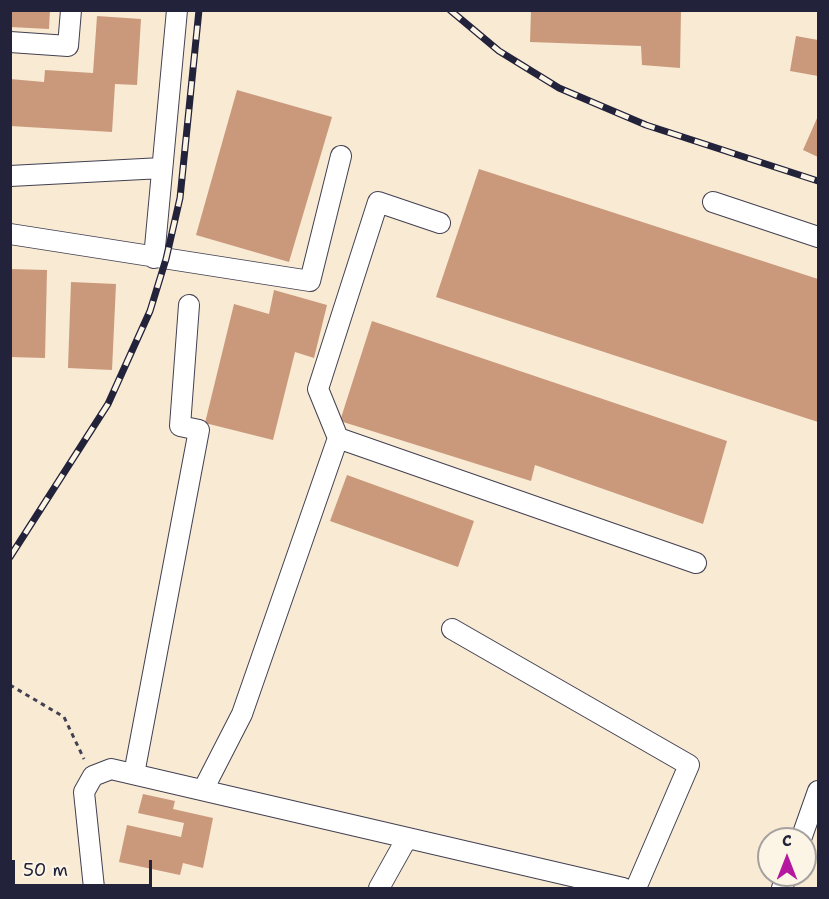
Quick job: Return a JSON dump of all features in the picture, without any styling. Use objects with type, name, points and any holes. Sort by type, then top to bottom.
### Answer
[{"type":"lane","points":[[10,42],[68,45],[71,10]]},
{"type":"lane","points":[[154,258],[177,10]]},
{"type":"lane","points":[[10,234],[310,281],[341,156]]},
{"type":"lane","points":[[10,176],[162,168]]},
{"type":"lane","points":[[203,790],[242,714],[338,438],[318,390],[378,202],[440,223]]},
{"type":"lane","points":[[713,202],[819,237]]},
{"type":"lane","points":[[134,774],[199,430],[180,426],[189,305]]},
{"type":"lane","points":[[338,438],[696,563]]},
{"type":"lane","points":[[452,629],[689,765],[636,888]]},
{"type":"lane","points":[[94,888],[84,792],[93,776],[111,769],[623,888]]},
{"type":"lane","points":[[806,827],[819,791]]},
{"type":"lane","points":[[379,888],[407,838]]},
{"type":"path","points":[[10,685],[64,717],[93,776]]},
{"type":"building","points":[[10,10],[50,10],[49,29],[10,27]]},
{"type":"building","points":[[531,10],[681,10],[680,68],[642,65],[641,46],[530,42]]},
{"type":"building","points":[[97,16],[141,19],[137,85],[115,84],[112,132],[10,126],[10,79],[44,82],[45,70],[93,73]]},
{"type":"building","points":[[796,36],[818,40],[818,76],[790,71]]},
{"type":"building","points":[[237,90],[332,117],[289,262],[196,235]]},
{"type":"building","points":[[818,116],[818,157],[803,150]]},
{"type":"building","points":[[479,169],[818,279],[818,422],[436,297]]},
{"type":"building","points":[[10,269],[47,270],[45,358],[10,357]]},
{"type":"building","points":[[71,282],[116,284],[112,370],[68,368]]},
{"type":"building","points":[[274,290],[327,305],[314,358],[295,352],[273,440],[205,423],[234,304],[269,314]]},
{"type":"building","points":[[372,321],[727,441],[703,524],[535,465],[531,481],[340,421]]},
{"type":"building","points":[[347,475],[474,521],[458,567],[330,521]]},
{"type":"building","points":[[143,794],[175,801],[173,809],[213,818],[203,868],[183,863],[180,875],[119,862],[127,825],[181,837],[184,823],[138,813]]},
{"type":"railway","points":[[10,557],[108,404],[150,311],[166,259],[180,198],[199,10]]},
{"type":"railway","points":[[450,10],[499,51],[559,88],[646,125],[818,181]]}]
